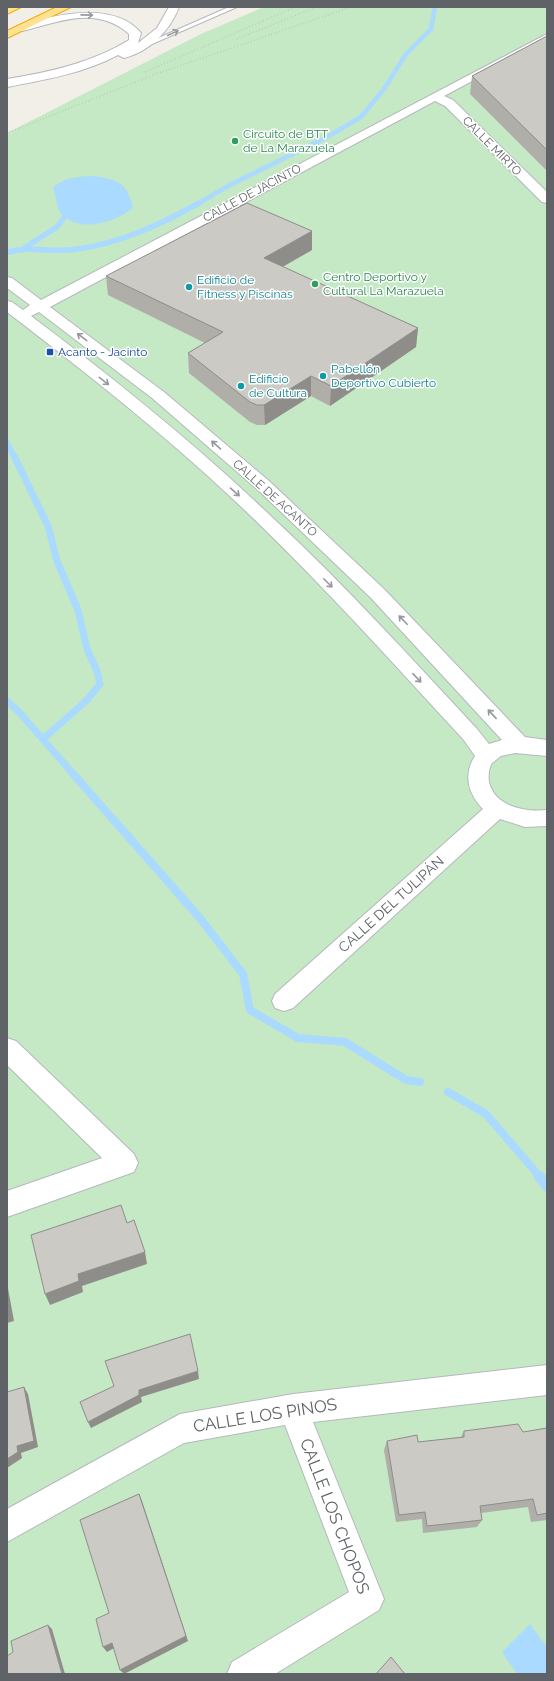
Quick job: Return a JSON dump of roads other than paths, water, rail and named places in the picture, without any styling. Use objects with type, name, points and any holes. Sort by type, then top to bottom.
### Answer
[{"type":"highway","points":[[7,11],[16,7]]},
{"type":"highway","points":[[7,35],[66,7]]},
{"type":"street","points":[[7,88],[106,64],[137,49],[162,31],[171,19],[174,7]]},
{"type":"street","points":[[7,83],[57,73],[92,62],[120,51],[134,41],[134,33],[129,26],[118,20],[88,15],[70,15],[22,28]]},
{"type":"street","name":"CALLE DE JACINTO","points":[[14,310],[40,306],[547,37]]},
{"type":"street","name":"CALLE MIRTO","points":[[435,97],[449,103],[547,199]]},
{"type":"street","name":"CALLE DE ACANTO","points":[[7,281],[158,395],[263,485],[378,594],[518,743]]},
{"type":"street","name":"CALLE DE ACANTO","points":[[14,310],[133,403],[240,496],[349,605],[470,734],[486,756]]},
{"type":"street","points":[[545,820],[526,819],[511,815],[498,808],[487,799],[481,788],[478,777],[480,766],[486,756],[500,748],[518,743],[533,744],[547,748]]},
{"type":"street","name":"CALLE DEL TULIPÁN","points":[[284,1001],[498,808]]},
{"type":"street","points":[[7,1049],[125,1163],[7,1204]]},
{"type":"street","name":"CALLE LOS PINOS","points":[[7,1526],[180,1429],[293,1409],[547,1380]]},
{"type":"street","name":"CALLE LOS CHOPOS","points":[[244,1674],[368,1599],[293,1409]]},
{"type":"lane","points":[[137,49],[234,7]]},
{"type":"water","points":[[93,176],[109,179],[120,184],[128,193],[133,208],[117,218],[96,224],[76,223],[67,219],[60,212],[53,188],[57,184],[66,180],[77,177]]},
{"type":"water","points":[[530,1624],[547,1647],[547,1674],[517,1674],[502,1652]]},
{"type":"waterway","points":[[199,203],[230,185],[329,136],[361,117],[384,89],[406,54],[431,29],[435,7]]},
{"type":"waterway","points":[[9,252],[24,249],[70,250],[105,244],[138,233],[201,202]]},
{"type":"waterway","points":[[24,248],[57,227],[65,216]]},
{"type":"waterway","points":[[7,442],[14,457]]},
{"type":"waterway","points":[[14,456],[48,526],[57,561],[78,610],[87,649],[97,671],[100,684],[87,700],[43,739]]},
{"type":"waterway","points":[[7,701],[18,711],[75,776]]},
{"type":"waterway","points":[[74,775],[199,917],[243,974],[250,1010],[298,1038],[345,1042],[406,1080],[420,1082]]},
{"type":"waterway","points":[[448,1092],[486,1114],[540,1177]]},
{"type":"waterway","points":[[539,1176],[547,1186]]},
{"type":"railway","points":[[145,72],[295,7]]},
{"type":"railway","points":[[237,39],[316,7]]},
{"type":"railway","points":[[7,133],[156,74],[351,7]]},
{"type":"place","name":"Circuito de BTT de La Marazuela","points":[[235,141]]},
{"type":"place","name":"Centro Deportivo y Cultural La Marazuela","points":[[315,284]]},
{"type":"place","name":"Edificio de Fitness y Piscinas","points":[[189,287]]},
{"type":"place","name":"Acanto - Jacinto","points":[[50,352]]},
{"type":"place","name":"Pabellón Deportivo Cubierto","points":[[323,376]]},
{"type":"place","name":"Edificio de Cultura","points":[[241,386]]}]
